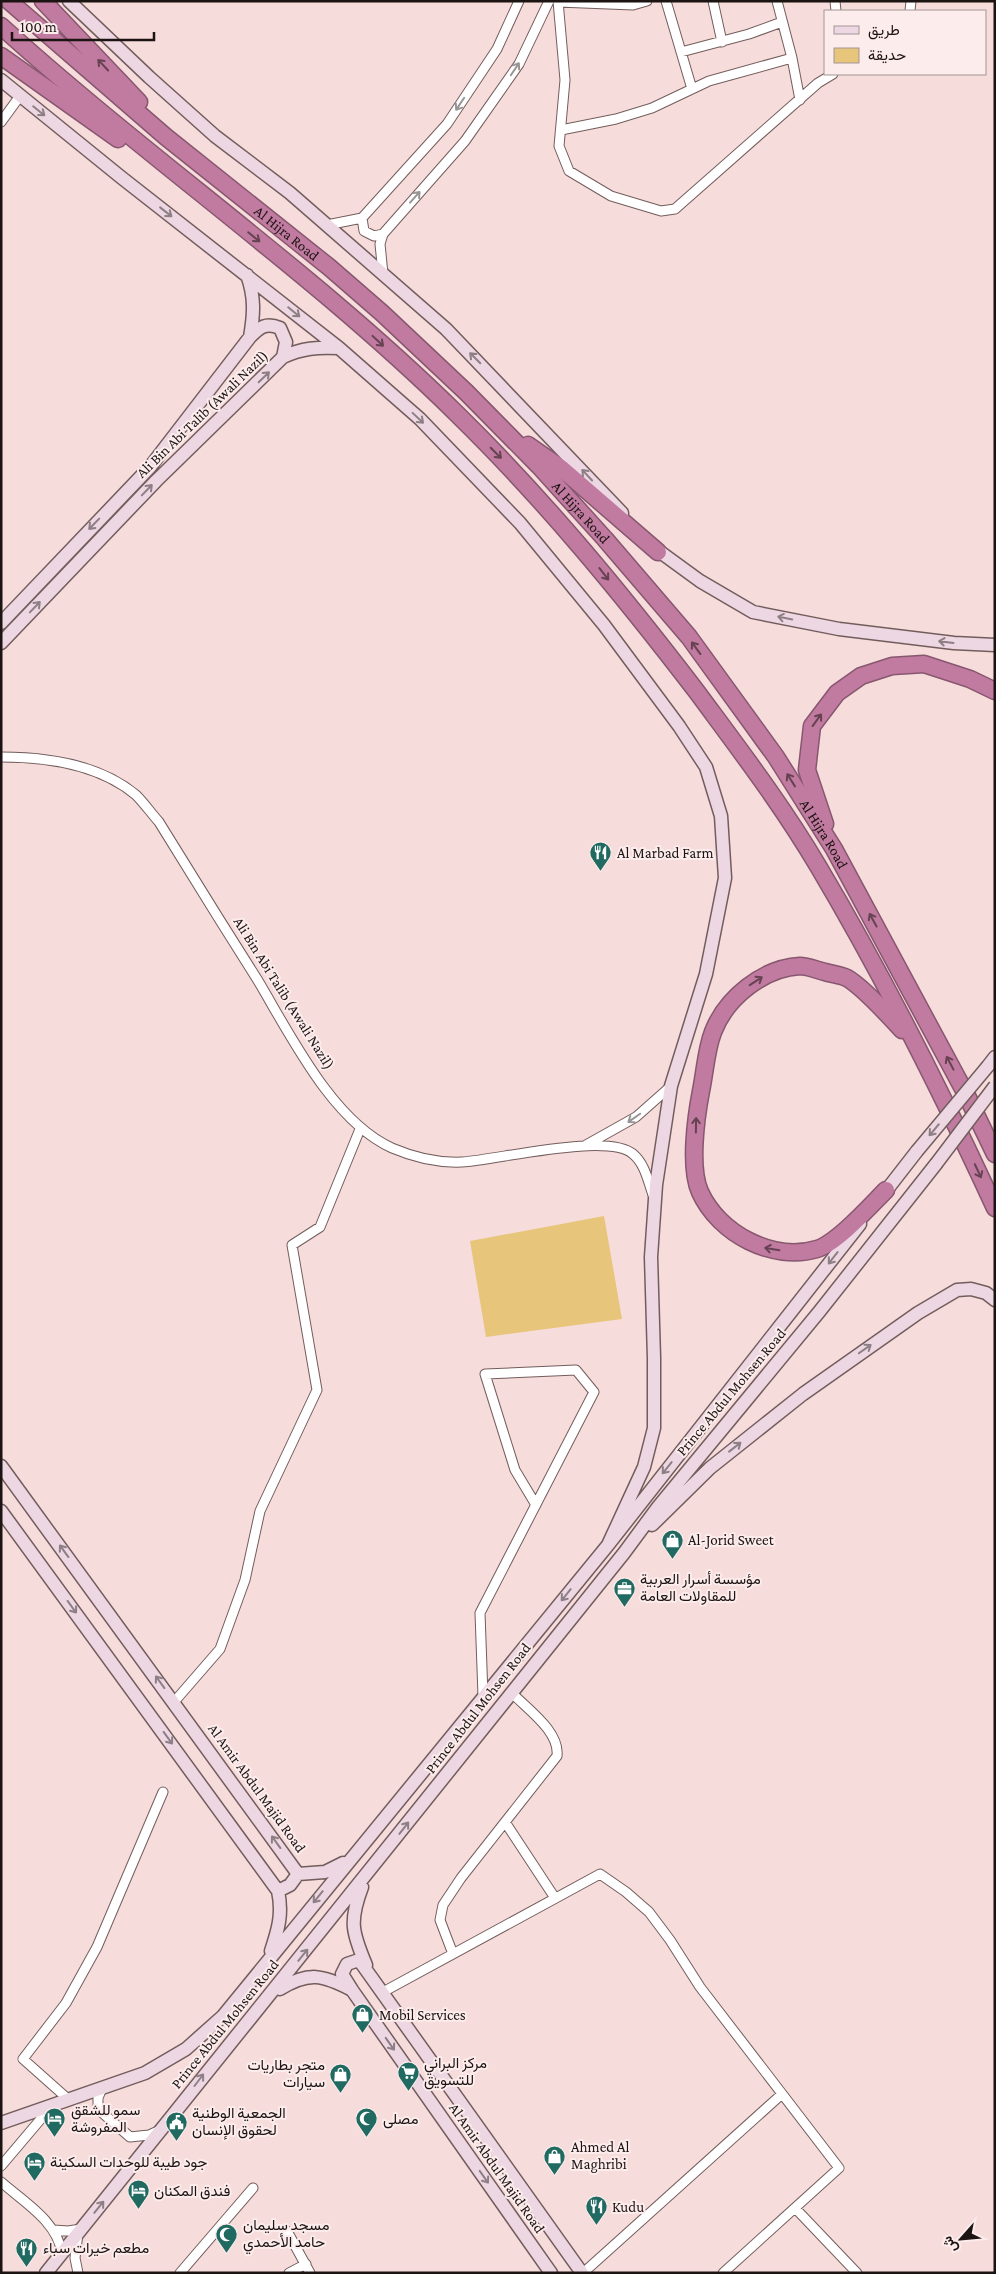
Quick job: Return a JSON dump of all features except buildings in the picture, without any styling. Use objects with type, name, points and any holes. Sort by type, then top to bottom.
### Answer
[{"type":"highway","name":"Al Hijra Road","points":[[9,1],[166,137],[330,267],[382,313],[494,420],[605,539],[688,637],[776,757],[834,849],[968,1096],[995,1154]]},
{"type":"highway","points":[[43,1],[138,102],[267,218]]},
{"type":"highway","name":"Al Hijra Road","points":[[1,26],[58,78],[364,328],[454,410],[525,482],[589,554],[758,773],[817,864],[917,1047],[950,1111],[995,1208]]},
{"type":"highway","points":[[1,56],[226,214]]},
{"type":"highway","points":[[494,420],[561,468],[658,552]]},
{"type":"highway","points":[[834,849],[807,770],[812,726],[837,693],[861,676],[892,666],[924,664],[970,679],[995,691]]},
{"type":"highway","points":[[886,1190],[840,1234],[818,1249],[792,1252],[767,1249],[738,1236],[726,1225],[715,1214],[700,1192],[695,1166],[696,1118],[713,1031],[729,1006],[755,980],[777,971],[801,966],[847,978],[884,1011],[917,1047]]},
{"type":"main road","points":[[69,1],[148,78],[207,129],[327,225],[446,329],[492,375],[658,552],[700,581],[753,612],[839,629],[954,643],[995,645]]},
{"type":"main road","points":[[1,80],[340,348],[420,420],[520,523],[604,625],[679,726],[706,767],[721,816],[725,878],[706,974],[671,1086],[655,1199],[651,1257],[654,1428],[644,1467],[608,1544]]},
{"type":"main road","points":[[247,275],[253,290],[254,305],[250,337]]},
{"type":"main road","name":"Ali Bin Abi Talib (Awali Nazil)","points":[[1,622],[150,467],[250,337],[265,325],[271,324],[280,328],[286,342],[283,357],[156,481],[1,643]]},
{"type":"main road","points":[[283,357],[298,350],[312,347],[340,348]]},
{"type":"main road","name":"Prince Abdul Mohsen Road","points":[[1,2123],[145,2073],[186,2049],[222,2016],[608,1544],[886,1190],[991,1061]]},
{"type":"main road","name":"Prince Abdul Mohsen Road","points":[[46,2273],[162,2129],[208,2068],[271,1994],[366,1876],[511,1692],[624,1553],[658,1507],[819,1312],[995,1086]]},
{"type":"main road","points":[[624,1553],[710,1468],[810,1389],[918,1313],[957,1290],[971,1289],[986,1293],[995,1300]]},
{"type":"main road","name":"Al Amir Abdul Majid Road","points":[[1,1466],[298,1874],[290,1886],[278,1891]]},
{"type":"main road","points":[[1,1511],[278,1891],[282,1905],[281,1918],[268,1960]]},
{"type":"main road","points":[[298,1874],[325,1872],[347,1861]]},
{"type":"main road","points":[[366,1876],[354,1907],[352,1926],[372,1977]]},
{"type":"main road","name":"Al Amir Abdul Majid Road","points":[[551,2273],[352,1990],[342,1974],[347,1964],[359,1960],[372,1977],[582,2273]]},
{"type":"main road","points":[[271,1994],[293,1980],[307,1976],[322,1977],[352,1990]]},
{"type":"street","points":[[327,225],[362,218],[447,124],[498,49],[519,1]]},
{"type":"street","points":[[383,274],[380,244],[383,234],[464,142],[519,64],[549,1]]},
{"type":"street","points":[[647,1],[633,5],[558,2],[565,80],[559,146],[569,171],[610,196],[661,211],[675,209],[818,83],[831,75]]},
{"type":"street","points":[[666,1],[692,89]]},
{"type":"street","points":[[713,1],[722,42]]},
{"type":"street","points":[[776,1],[792,58],[800,100]]},
{"type":"street","points":[[681,52],[722,42],[782,22]]},
{"type":"street","points":[[561,130],[616,119],[652,108],[709,81],[792,58]]},
{"type":"street","points":[[1,122],[20,96]]},
{"type":"street","points":[[362,218],[364,232],[374,236],[383,234]]},
{"type":"street","name":"Ali Bin Abi Talib (Awali Nazil)","points":[[1,757],[41,758],[73,764],[113,779],[137,796],[159,822],[324,1089],[360,1129],[400,1151],[425,1159],[460,1162],[586,1145]]},
{"type":"street","points":[[586,1145],[636,1117],[671,1086]]},
{"type":"street","points":[[174,1702],[220,1649],[245,1580],[260,1511],[317,1390],[292,1245],[320,1227],[360,1129]]},
{"type":"street","points":[[586,1145],[616,1148],[632,1153],[642,1164],[655,1199]]},
{"type":"street","points":[[483,1696],[480,1613],[536,1505],[594,1392],[576,1370],[485,1374],[514,1470],[536,1505]]},
{"type":"street","points":[[453,1954],[440,1920],[443,1905],[557,1756],[558,1750],[550,1732],[511,1692]]},
{"type":"street","points":[[68,2099],[22,2059],[66,2003],[98,1946],[163,1792]]},
{"type":"street","points":[[505,1822],[555,1898]]},
{"type":"street","points":[[383,1992],[600,1874],[626,1892],[649,1912],[700,1987],[839,2168],[723,2273]]},
{"type":"street","points":[[102,2088],[98,2098],[98,2109],[130,2137],[149,2135],[162,2129]]},
{"type":"street","points":[[582,2273],[782,2094]]},
{"type":"street","points":[[1,2166],[53,2104]]},
{"type":"street","points":[[1,2182],[54,2230],[60,2243],[62,2254]]},
{"type":"street","points":[[180,2273],[253,2188]]},
{"type":"street","points":[[795,2208],[857,2273]]},
{"type":"street","points":[[54,2230],[80,2230],[75,2258],[78,2273]]},
{"type":"street","points":[[287,2231],[310,2273]]},
{"type":"street","points":[[289,2273],[306,2264]]},
{"type":"green space","points":[[604,1216],[622,1319],[486,1337],[470,1241]]},
{"type":"place","name":"Al Marbad Farm","points":[[601,872]]},
{"type":"place","name":"Al-Jorid Sweet","points":[[672,1559]]},
{"type":"place","name":"مؤسسة أسرار العربية للمقاولات العامة","points":[[624,1607]]},
{"type":"place","name":"Mobil Services","points":[[363,2034]]},
{"type":"place","name":"مركز البراني للتسويق","points":[[408,2091]]},
{"type":"place","name":"متجر بطاريات سيارات","points":[[341,2093]]},
{"type":"place","name":"سمو للشقق المفروشة","points":[[55,2138]]},
{"type":"place","name":"مصلى","points":[[367,2138]]},
{"type":"place","name":"الجمعية الوطنية لحقوق الإنسان","points":[[176,2141]]},
{"type":"place","name":"Ahmed Al Maghribi","points":[[555,2175]]},
{"type":"place","name":"جود طيبة للوحدات السكينة","points":[[34,2181]]},
{"type":"place","name":"فندق المكنان","points":[[138,2210]]},
{"type":"place","name":"Kudu","points":[[596,2226]]},
{"type":"place","name":"مسجد سليمان حامد الأحمدي","points":[[227,2253]]},
{"type":"place","name":"مطعم خيرات سباء","points":[[27,2267]]}]
